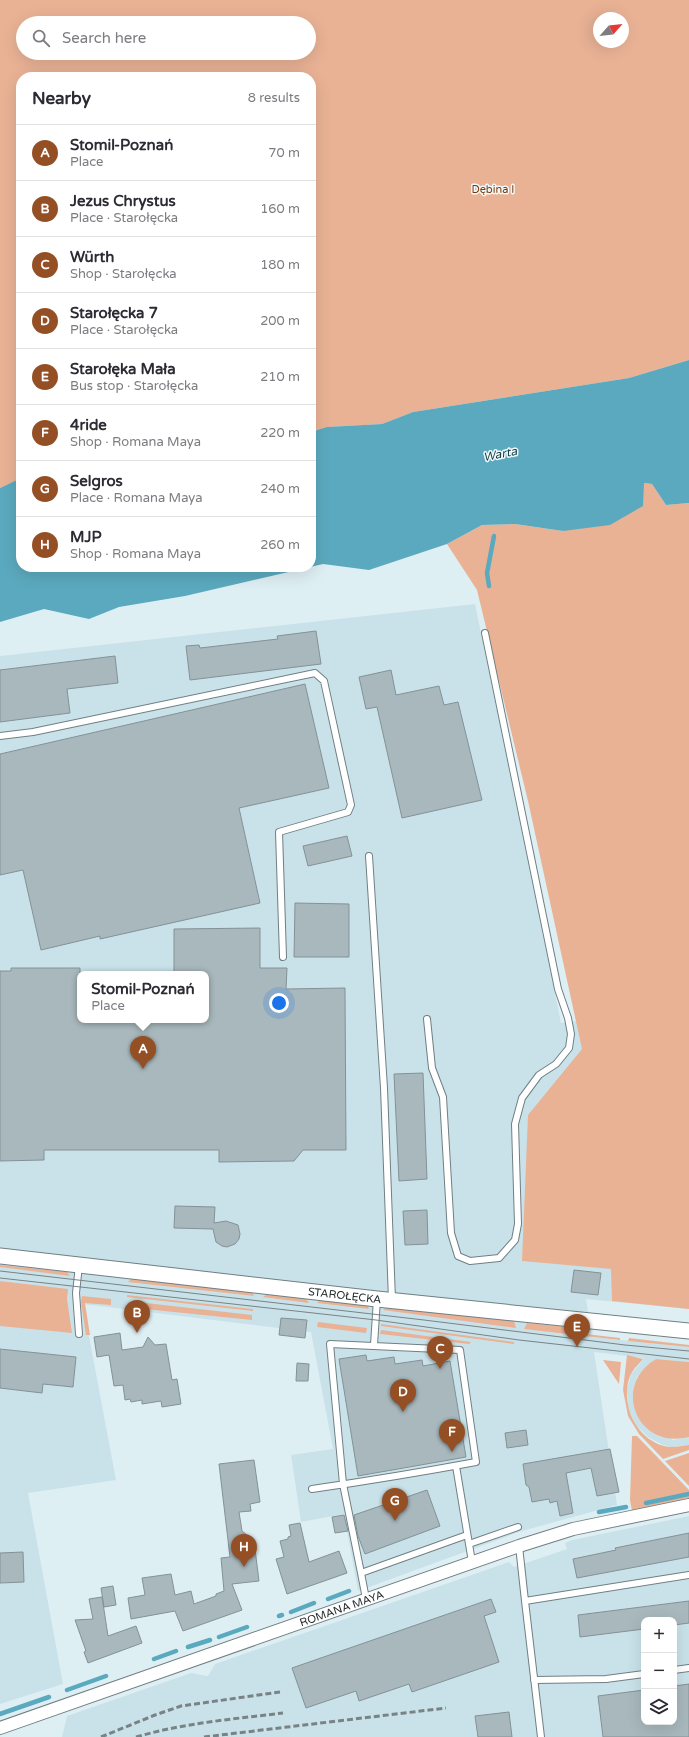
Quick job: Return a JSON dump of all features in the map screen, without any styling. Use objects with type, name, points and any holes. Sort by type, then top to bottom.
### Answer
[{"type":"street","name":"STAROŁĘCKA","points":[[0,1256],[377,1299],[689,1331]]},
{"type":"street","name":"ROMANA MAYA","points":[[0,1728],[519,1546],[573,1529],[689,1505]]},
{"type":"lane","points":[[427,1019],[432,1068],[444,1097],[451,1233],[458,1256],[470,1261],[499,1258],[515,1240],[518,1224],[515,1124],[522,1098],[539,1075],[556,1064],[569,1048],[570,1034],[568,1018],[558,989],[486,633]]},
{"type":"lane","points":[[0,736],[33,732],[315,673],[324,681],[351,805],[348,812],[279,832],[283,957]]},
{"type":"lane","points":[[369,856],[384,1088],[392,1300]]},
{"type":"lane","points":[[79,1265],[76,1293],[79,1334]]},
{"type":"lane","points":[[374,1345],[377,1299]]},
{"type":"lane","points":[[312,1489],[343,1484],[456,1466],[476,1462],[460,1350],[330,1344],[343,1484],[366,1599]]},
{"type":"lane","points":[[456,1466],[472,1562]]},
{"type":"lane","points":[[469,1544],[518,1527]]},
{"type":"lane","points":[[361,1573],[467,1535]]},
{"type":"lane","points":[[519,1546],[541,1737]]},
{"type":"lane","points":[[525,1601],[689,1575]]},
{"type":"lane","points":[[677,1670],[689,1668]]},
{"type":"lane","points":[[534,1680],[606,1679],[641,1674]]},
{"type":"shaded area","points":[[475,604],[561,1023],[689,1006],[689,1309],[586,1299],[592,1337],[689,1347],[689,1362],[656,1359],[637,1377],[633,1399],[673,1440],[689,1437],[689,1445],[672,1447],[663,1445],[648,1437],[635,1424],[628,1407],[627,1390],[631,1374],[643,1358],[594,1352],[617,1505],[522,1531],[358,1591],[344,1514],[301,1522],[291,1455],[333,1449],[311,1332],[83,1304],[116,1480],[28,1493],[63,1684],[0,1704],[0,656]]},
{"type":"shaded area","points":[[689,1516],[689,1737],[62,1737],[67,1716],[191,1673],[208,1676],[215,1664],[509,1562],[514,1567],[567,1549],[565,1543],[572,1540]]},
{"type":"green space","name":"Dębina I","points":[[0,0],[689,0],[689,360],[629,378],[413,412],[382,424],[328,427],[316,431],[316,72],[16,72],[16,480],[0,488]]},
{"type":"green space","points":[[644,483],[652,484],[666,505],[689,503],[689,1309],[612,1301],[611,1269],[522,1261],[528,1115],[582,1049],[528,801],[477,590],[447,544],[482,525],[515,524],[563,531]]},
{"type":"green space","points":[[0,1265],[67,1272],[70,1276],[0,1267]]},
{"type":"green space","points":[[131,1279],[252,1292],[254,1296],[128,1282]]},
{"type":"green space","points":[[0,1281],[68,1289],[67,1299],[72,1333],[0,1326]]},
{"type":"green space","points":[[267,1294],[306,1299],[309,1303],[263,1297]]},
{"type":"green space","points":[[127,1295],[253,1309],[253,1311],[127,1297]]},
{"type":"green space","points":[[82,1296],[111,1299],[111,1305],[85,1303],[90,1335],[86,1335],[81,1302]]},
{"type":"green space","points":[[320,1300],[367,1305],[369,1309],[317,1303]]},
{"type":"green space","points":[[146,1303],[252,1315],[252,1320],[145,1309]]},
{"type":"green space","points":[[386,1307],[514,1321],[516,1328],[383,1310]]},
{"type":"green space","points":[[318,1322],[367,1328],[366,1333],[317,1327]]},
{"type":"green space","points":[[527,1323],[577,1328],[577,1333],[620,1338],[620,1340],[524,1329]]},
{"type":"green space","points":[[381,1324],[514,1342],[514,1344],[381,1326]]},
{"type":"green space","points":[[381,1330],[471,1342],[469,1344],[380,1334]]},
{"type":"green space","points":[[629,1338],[689,1345],[689,1347],[628,1341]]},
{"type":"green space","points":[[627,1355],[643,1359],[631,1373],[627,1386],[627,1397],[632,1418],[645,1435],[654,1442],[667,1447],[689,1445],[689,1450],[663,1459],[639,1434],[628,1416],[623,1390]]},
{"type":"green space","points":[[656,1359],[689,1362],[689,1437],[671,1438],[656,1434],[644,1425],[636,1413],[633,1399],[635,1384],[642,1371]]},
{"type":"green space","points":[[603,1360],[621,1362],[619,1384]]},
{"type":"green space","points":[[632,1436],[637,1436],[689,1490],[689,1499],[632,1511],[630,1500]]},
{"type":"green space","points":[[689,1453],[689,1486],[665,1461]]},
{"type":"water","name":"Warta","points":[[689,360],[689,503],[666,505],[652,484],[644,483],[643,506],[610,525],[563,531],[515,524],[482,525],[447,544],[369,570],[323,564],[316,566],[316,430],[327,427],[382,424],[413,412],[629,378]]},
{"type":"water","points":[[16,480],[16,572],[288,572],[185,596],[119,607],[89,619],[44,609],[0,622],[0,488]]},
{"type":"building","points":[[316,631],[321,664],[190,680],[186,646],[199,645],[200,648],[278,639],[277,636]]},
{"type":"building","points":[[115,656],[118,683],[67,689],[70,713],[0,722],[0,670]]},
{"type":"building","points":[[391,670],[396,695],[439,686],[444,705],[458,702],[482,800],[402,818],[377,707],[366,709],[359,677]]},
{"type":"building","points":[[305,684],[329,788],[239,808],[260,903],[100,939],[100,936],[41,950],[23,870],[0,875],[0,754]]},
{"type":"building","points":[[347,836],[352,856],[308,866],[303,846]]},
{"type":"building","points":[[295,903],[349,904],[349,957],[294,957]]},
{"type":"building","points":[[260,928],[260,968],[287,968],[286,989],[345,988],[346,1150],[303,1150],[294,1161],[219,1162],[219,1150],[44,1150],[44,1160],[0,1161],[0,971],[11,971],[11,968],[80,968],[80,971],[77,971],[77,1023],[209,1023],[209,971],[174,971],[174,929]]},
{"type":"building","points":[[423,1073],[427,1179],[399,1181],[394,1074]]},
{"type":"building","points":[[175,1206],[215,1207],[214,1223],[226,1221],[238,1225],[240,1234],[239,1239],[235,1244],[227,1247],[216,1242],[213,1229],[174,1228]]},
{"type":"building","points":[[427,1210],[428,1244],[405,1245],[403,1211]]},
{"type":"building","points":[[574,1270],[601,1273],[598,1295],[571,1292]]},
{"type":"building","points":[[281,1318],[307,1320],[305,1338],[279,1335]]},
{"type":"building","points":[[120,1333],[122,1350],[143,1347],[148,1337],[155,1345],[166,1344],[172,1380],[177,1379],[181,1404],[162,1407],[161,1401],[142,1404],[142,1400],[131,1402],[130,1399],[125,1400],[123,1385],[114,1386],[109,1355],[97,1357],[94,1337]]},
{"type":"building","points":[[0,1349],[76,1357],[73,1387],[43,1384],[42,1393],[0,1388]]},
{"type":"building","points":[[366,1355],[367,1361],[394,1357],[395,1364],[422,1360],[423,1366],[450,1361],[466,1457],[358,1476],[339,1359]]},
{"type":"building","points":[[297,1363],[309,1364],[308,1381],[296,1381]]},
{"type":"building","points":[[526,1430],[528,1445],[507,1448],[505,1433]]},
{"type":"building","points":[[610,1449],[619,1492],[597,1496],[591,1468],[566,1473],[573,1513],[560,1516],[557,1501],[550,1503],[549,1499],[532,1502],[529,1487],[526,1485],[523,1464]]},
{"type":"building","points":[[254,1460],[260,1502],[250,1504],[251,1511],[239,1512],[242,1531],[254,1541],[259,1581],[232,1584],[242,1610],[183,1631],[175,1611],[131,1619],[128,1598],[145,1595],[142,1578],[171,1574],[175,1595],[191,1591],[194,1604],[216,1596],[216,1594],[224,1591],[221,1558],[230,1557],[219,1464]]},
{"type":"building","points":[[427,1490],[440,1526],[365,1554],[358,1536],[354,1515]]},
{"type":"building","points":[[344,1515],[348,1531],[335,1533],[332,1517]]},
{"type":"building","points":[[300,1523],[309,1562],[339,1551],[347,1573],[287,1594],[276,1559],[284,1557],[280,1541],[288,1539],[288,1537],[291,1536],[289,1525]]},
{"type":"building","points":[[689,1533],[689,1557],[577,1578],[573,1559],[616,1550],[615,1548]]},
{"type":"building","points":[[23,1552],[24,1582],[0,1583],[0,1553]]},
{"type":"building","points":[[113,1586],[116,1605],[104,1607],[101,1588]]},
{"type":"building","points":[[102,1597],[108,1636],[136,1626],[142,1643],[88,1663],[84,1652],[86,1651],[75,1620],[93,1619],[89,1599]]},
{"type":"building","points":[[491,1599],[496,1612],[484,1616],[499,1662],[412,1692],[409,1684],[359,1701],[356,1691],[306,1708],[292,1668]]},
{"type":"building","points":[[689,1601],[689,1623],[677,1625],[677,1617],[641,1617],[641,1629],[580,1637],[578,1615]]},
{"type":"building","points":[[689,1684],[689,1737],[603,1737],[598,1696],[641,1690],[641,1725],[677,1725],[677,1686]]},
{"type":"building","points":[[509,1712],[512,1737],[478,1737],[475,1716]]},
{"type":"waterway","points":[[489,586],[487,573],[494,536]]},
{"type":"waterway","points":[[646,1503],[689,1494]]},
{"type":"waterway","points":[[599,1512],[626,1507]]},
{"type":"waterway","points":[[328,1599],[349,1591]]},
{"type":"waterway","points":[[291,1612],[314,1603]]},
{"type":"waterway","points":[[219,1637],[247,1627]]},
{"type":"waterway","points":[[188,1647],[210,1640]]},
{"type":"waterway","points":[[154,1659],[176,1651]]},
{"type":"waterway","points":[[67,1690],[106,1676]]},
{"type":"waterway","points":[[0,1714],[49,1697]]},
{"type":"tram line","points":[[0,1271],[625,1345],[689,1351]]},
{"type":"tram line","points":[[0,1278],[376,1320],[519,1340],[689,1359]]},
{"type":"railway","points":[[101,1737],[181,1706],[280,1692]]},
{"type":"railway","points":[[204,1737],[446,1708]]},
{"type":"railway","points":[[136,1737],[172,1728],[283,1713]]},
{"type":"place","name":"Stomil-Poznań","points":[[143,1069]]},
{"type":"place","name":"Jezus Chrystus","points":[[137,1333]]},
{"type":"place","name":"Starołęka Mała","points":[[577,1347]]},
{"type":"place","name":"Würth","points":[[440,1369]]},
{"type":"place","name":"Starołęcka 7","points":[[403,1412]]},
{"type":"place","name":"4ride","points":[[452,1452]]},
{"type":"place","name":"Selgros","points":[[395,1521]]},
{"type":"place","name":"MJP","points":[[244,1567]]}]
